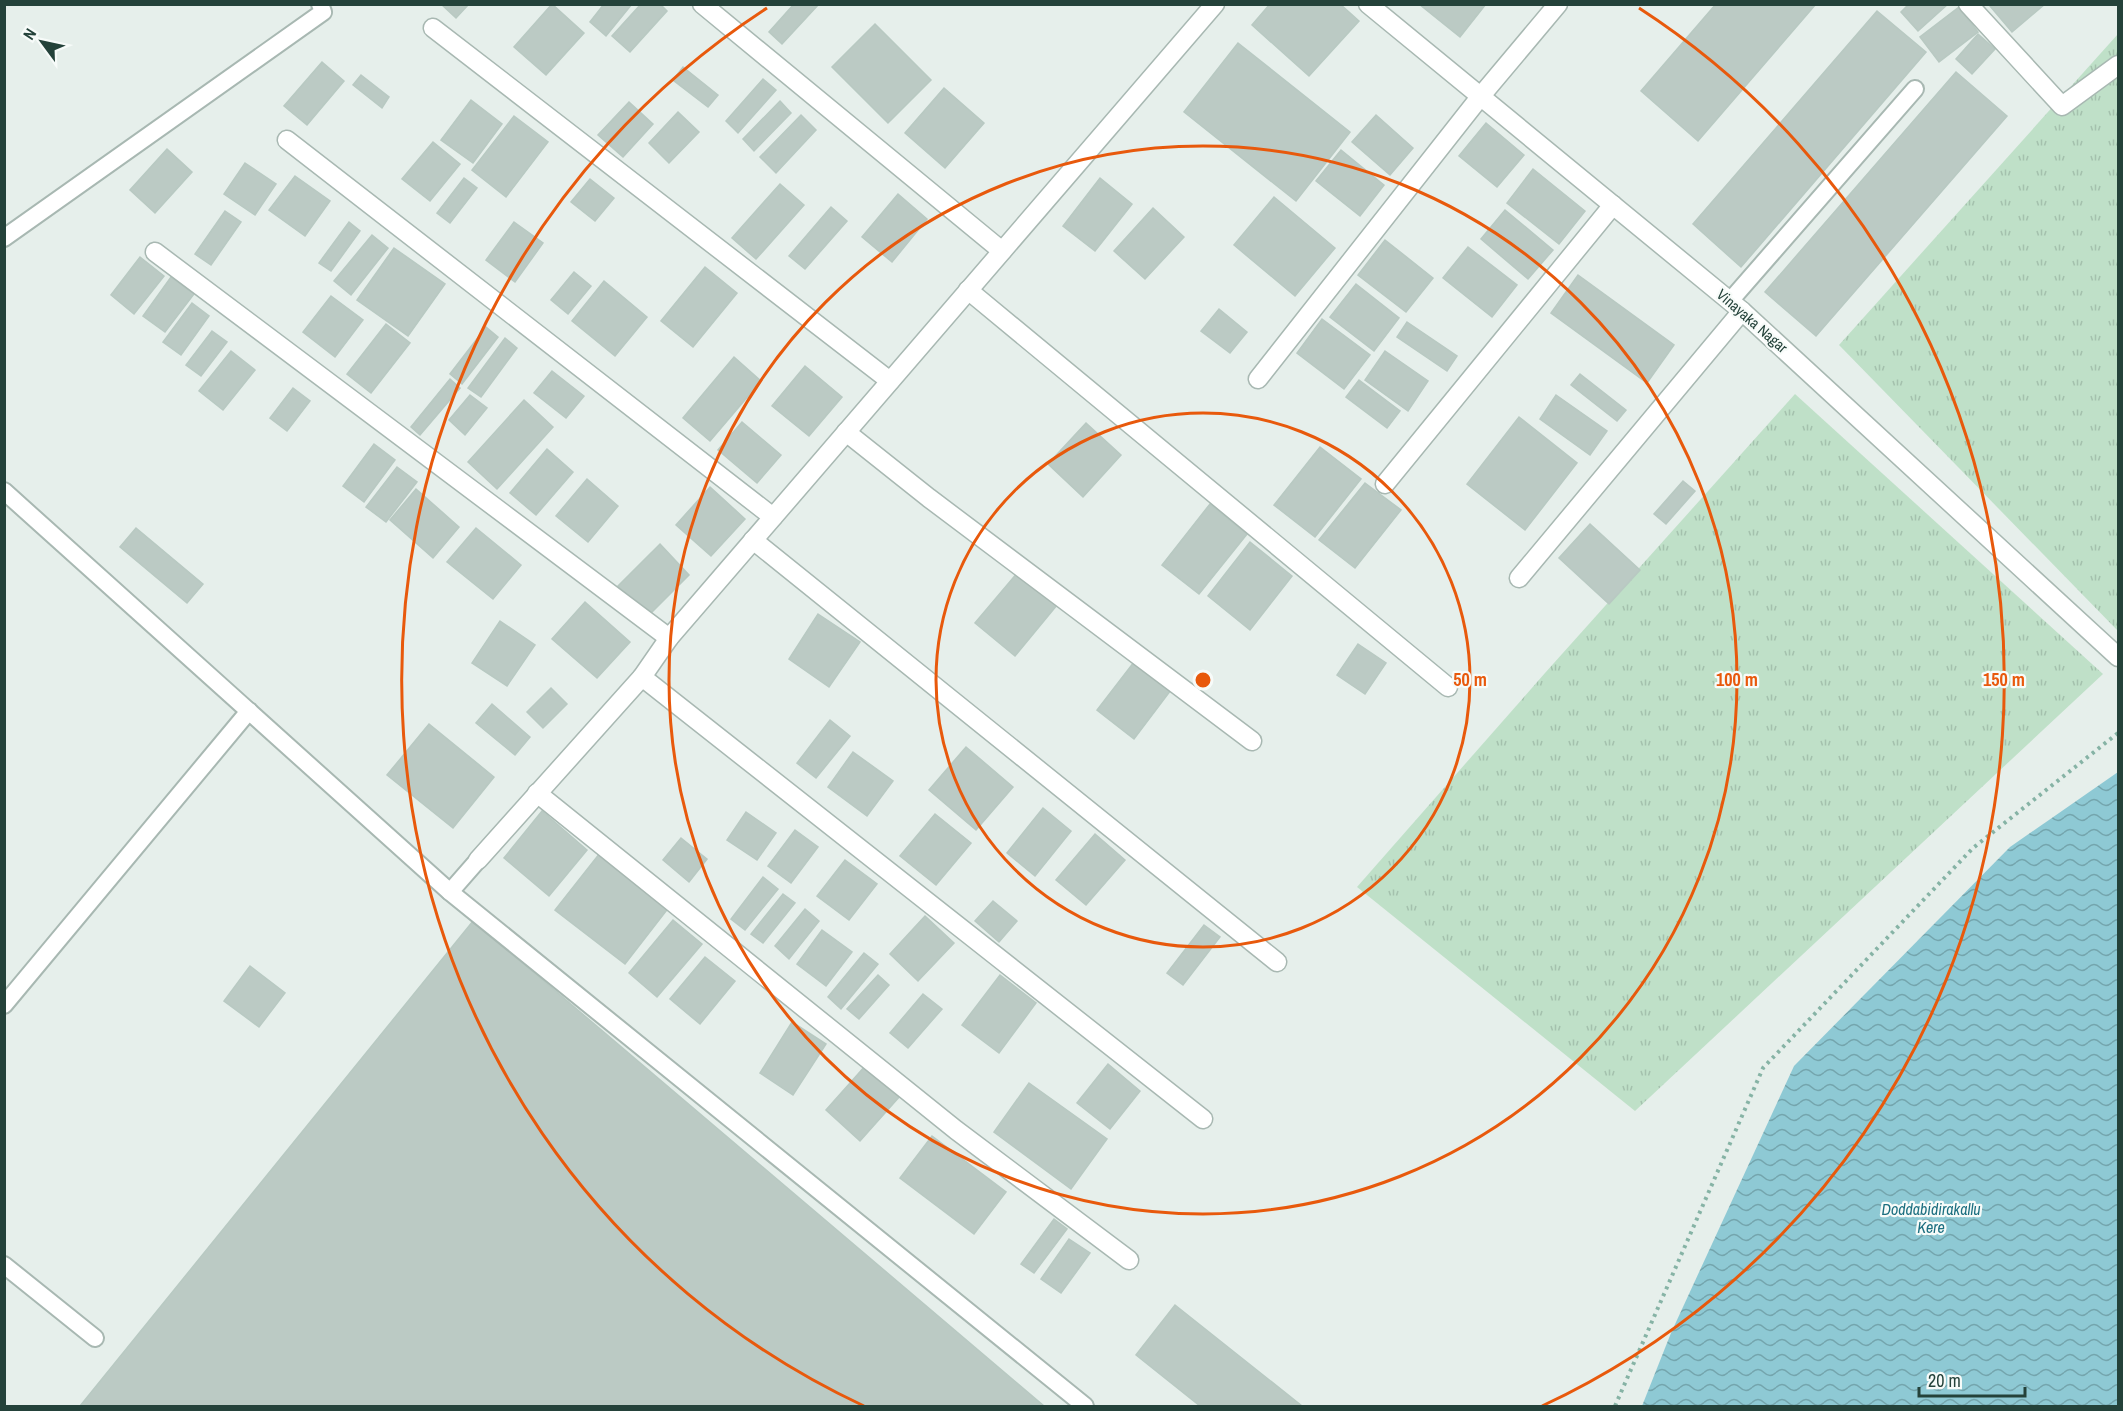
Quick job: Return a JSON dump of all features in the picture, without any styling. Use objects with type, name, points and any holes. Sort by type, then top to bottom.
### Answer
[{"type":"street","points":[[702,4],[1002,251]]},
{"type":"street","points":[[478,860],[642,676],[669,638],[1215,4]]},
{"type":"street","name":"Vinayaka Nagar","points":[[1368,4],[1736,306],[2118,657]]},
{"type":"street","points":[[1258,379],[1480,97],[1558,4]]},
{"type":"street","points":[[1968,4],[2062,106],[2118,65]]},
{"type":"street","points":[[433,28],[890,381]]},
{"type":"street","points":[[286,140],[773,517]]},
{"type":"street","points":[[1385,484],[1613,205]]},
{"type":"street","points":[[155,252],[669,638]]},
{"type":"street","points":[[968,290],[1448,687]]},
{"type":"street","points":[[1519,578],[1736,306]]},
{"type":"street","points":[[846,432],[929,498],[1252,741]]},
{"type":"street","points":[[753,540],[1277,962]]},
{"type":"street","points":[[642,676],[1203,1119]]},
{"type":"street","points":[[537,793],[956,1130],[1129,1260]]},
{"type":"lane","points":[[4,238],[323,12],[320,4]]},
{"type":"lane","points":[[1736,306],[1915,89]]},
{"type":"lane","points":[[4,491],[450,892],[1085,1407]]},
{"type":"lane","points":[[4,1005],[249,711]]},
{"type":"lane","points":[[450,892],[478,860]]},
{"type":"lane","points":[[4,1265],[95,1338]]},
{"type":"path","points":[[1615,1407],[1763,1068],[1973,848],[2118,733]]},
{"type":"green space","points":[[2118,34],[2118,631],[1839,345]]},
{"type":"green space","points":[[1795,394],[2103,674],[1635,1111],[1357,887]]},
{"type":"water","name":"Doddabidirakallu Kere","points":[[2118,772],[2118,1406],[1642,1406],[1671,1333],[1794,1066],[2010,847]]},
{"type":"building","points":[[441,4],[469,4],[456,18]]},
{"type":"building","points":[[552,4],[584,33],[546,75],[514,47]]},
{"type":"building","points":[[604,4],[632,4],[606,36],[590,22]]},
{"type":"building","points":[[641,4],[660,4],[667,11],[630,52],[612,36]]},
{"type":"building","points":[[794,4],[819,4],[782,44],[769,32]]},
{"type":"building","points":[[1270,4],[1340,4],[1359,21],[1309,76],[1252,25]]},
{"type":"building","points":[[1419,4],[1486,4],[1460,37]]},
{"type":"building","points":[[1716,4],[1816,4],[1698,141],[1641,91]]},
{"type":"building","points":[[1909,4],[1948,4],[1918,31],[1901,12]]},
{"type":"building","points":[[1992,4],[2045,4],[2012,32],[1990,6]]},
{"type":"building","points":[[1959,7],[1978,32],[1939,62],[1920,37]]},
{"type":"building","points":[[1877,11],[1926,52],[1741,267],[1693,224]]},
{"type":"building","points":[[875,24],[931,80],[888,123],[832,67]]},
{"type":"building","points":[[1978,34],[1995,49],[1972,74],[1956,59]]},
{"type":"building","points":[[1238,43],[1350,132],[1296,201],[1184,112]]},
{"type":"building","points":[[322,62],[344,81],[307,125],[284,106]]},
{"type":"building","points":[[683,67],[718,95],[708,107],[673,80]]},
{"type":"building","points":[[1956,72],[2007,116],[1816,336],[1765,292]]},
{"type":"building","points":[[361,75],[389,97],[382,108],[353,85]]},
{"type":"building","points":[[763,79],[776,90],[738,133],[726,121]]},
{"type":"building","points":[[944,88],[984,123],[945,168],[905,133]]},
{"type":"building","points":[[471,100],[502,124],[473,163],[441,140]]},
{"type":"building","points":[[780,101],[791,113],[754,151],[743,139]]},
{"type":"building","points":[[629,102],[653,124],[623,157],[598,135]]},
{"type":"building","points":[[678,112],[699,132],[669,163],[649,143]]},
{"type":"building","points":[[801,115],[816,130],[776,173],[760,157]]},
{"type":"building","points":[[1376,115],[1413,148],[1390,175],[1352,142]]},
{"type":"building","points":[[514,116],[548,142],[506,197],[472,170]]},
{"type":"building","points":[[1486,123],[1524,155],[1497,187],[1459,156]]},
{"type":"building","points":[[433,142],[460,164],[430,201],[402,179]]},
{"type":"building","points":[[167,149],[192,172],[155,213],[130,190]]},
{"type":"building","points":[[1341,150],[1384,185],[1360,216],[1316,181]]},
{"type":"building","points":[[245,163],[276,184],[255,215],[224,194]]},
{"type":"building","points":[[1533,169],[1585,211],[1559,244],[1507,203]]},
{"type":"building","points":[[295,176],[330,201],[305,236],[269,210]]},
{"type":"building","points":[[464,178],[477,188],[450,223],[437,213]]},
{"type":"building","points":[[1100,178],[1132,204],[1095,251],[1063,226]]},
{"type":"building","points":[[590,179],[614,198],[595,221],[571,202]]},
{"type":"building","points":[[780,184],[804,205],[756,259],[732,238]]},
{"type":"building","points":[[898,194],[927,219],[892,262],[862,237]]},
{"type":"building","points":[[1274,197],[1335,248],[1295,296],[1234,245]]},
{"type":"building","points":[[831,207],[847,221],[805,269],[789,256]]},
{"type":"building","points":[[1153,208],[1184,237],[1145,279],[1114,251]]},
{"type":"building","points":[[1505,210],[1553,250],[1528,279],[1481,239]]},
{"type":"building","points":[[225,211],[241,222],[211,265],[195,254]]},
{"type":"building","points":[[349,222],[360,231],[331,271],[319,263]]},
{"type":"building","points":[[514,222],[543,243],[515,282],[486,260]]},
{"type":"building","points":[[372,235],[388,248],[351,295],[334,281]]},
{"type":"building","points":[[1385,240],[1433,278],[1406,312],[1358,275]]},
{"type":"building","points":[[1468,247],[1517,285],[1492,317],[1443,278]]},
{"type":"building","points":[[394,248],[445,284],[408,336],[357,300]]},
{"type":"building","points":[[140,257],[164,276],[134,314],[111,295]]},
{"type":"building","points":[[705,267],[737,293],[693,347],[661,321]]},
{"type":"building","points":[[574,272],[591,286],[568,314],[551,300]]},
{"type":"building","points":[[1578,275],[1674,345],[1647,383],[1551,313]]},
{"type":"building","points":[[171,277],[194,294],[165,332],[143,316]]},
{"type":"building","points":[[604,281],[647,317],[615,356],[572,321]]},
{"type":"building","points":[[1356,284],[1399,318],[1374,351],[1330,317]]},
{"type":"building","points":[[331,296],[363,320],[335,357],[303,332]]},
{"type":"building","points":[[192,303],[209,316],[181,355],[163,342]]},
{"type":"building","points":[[1219,309],[1247,332],[1230,353],[1201,331]]},
{"type":"building","points":[[1322,319],[1370,355],[1344,389],[1297,353]]},
{"type":"building","points":[[1407,322],[1457,356],[1447,371],[1397,337]]},
{"type":"building","points":[[386,324],[410,343],[371,393],[347,374]]},
{"type":"building","points":[[486,327],[498,337],[462,384],[450,374]]},
{"type":"building","points":[[212,331],[227,342],[201,376],[186,365]]},
{"type":"building","points":[[505,338],[517,348],[481,397],[468,388]]},
{"type":"building","points":[[231,351],[255,370],[223,410],[199,391]]},
{"type":"building","points":[[1385,351],[1428,381],[1408,411],[1365,380]]},
{"type":"building","points":[[734,357],[761,381],[710,441],[683,418]]},
{"type":"building","points":[[805,366],[842,397],[809,436],[772,406]]},
{"type":"building","points":[[552,371],[584,396],[566,418],[534,393]]},
{"type":"building","points":[[1580,374],[1626,410],[1617,421],[1571,385]]},
{"type":"building","points":[[450,379],[460,388],[420,435],[411,427]]},
{"type":"building","points":[[1359,380],[1400,411],[1387,428],[1346,397]]},
{"type":"building","points":[[293,388],[310,401],[287,431],[270,418]]},
{"type":"building","points":[[470,395],[487,408],[465,435],[449,420]]},
{"type":"building","points":[[1556,395],[1607,431],[1590,455],[1540,419]]},
{"type":"building","points":[[524,400],[553,427],[497,489],[468,462]]},
{"type":"building","points":[[1519,417],[1577,463],[1525,530],[1467,484]]},
{"type":"building","points":[[742,422],[781,455],[757,483],[718,450]]},
{"type":"building","points":[[1086,423],[1121,455],[1083,497],[1048,464]]},
{"type":"building","points":[[374,444],[395,460],[364,502],[343,486]]},
{"type":"building","points":[[1320,447],[1361,479],[1315,537],[1274,505]]},
{"type":"building","points":[[547,449],[573,472],[536,515],[510,493]]},
{"type":"building","points":[[397,467],[417,482],[386,522],[366,507]]},
{"type":"building","points":[[587,479],[618,506],[588,542],[556,516]]},
{"type":"building","points":[[1683,481],[1695,491],[1666,524],[1654,514]]},
{"type":"building","points":[[1365,483],[1401,510],[1355,568],[1319,540]]},
{"type":"building","points":[[710,487],[745,519],[711,556],[676,525]]},
{"type":"building","points":[[416,489],[459,527],[433,558],[390,520]]},
{"type":"building","points":[[1210,504],[1247,534],[1199,594],[1162,565]]},
{"type":"building","points":[[1590,524],[1640,570],[1609,604],[1559,558]]},
{"type":"building","points":[[136,528],[203,584],[187,603],[120,547]]},
{"type":"building","points":[[476,528],[521,565],[493,599],[447,562]]},
{"type":"building","points":[[1250,542],[1292,576],[1250,630],[1208,596]]},
{"type":"building","points":[[660,544],[689,575],[648,616],[618,586]]},
{"type":"building","points":[[1018,572],[1057,605],[1015,656],[975,623]]},
{"type":"building","points":[[585,602],[630,642],[597,678],[552,639]]},
{"type":"building","points":[[818,614],[860,642],[829,687],[789,659]]},
{"type":"building","points":[[500,621],[535,645],[507,686],[472,663]]},
{"type":"building","points":[[1358,644],[1386,663],[1365,694],[1337,675]]},
{"type":"building","points":[[1134,662],[1171,690],[1134,739],[1097,710]]},
{"type":"building","points":[[551,688],[567,704],[543,728],[527,712]]},
{"type":"building","points":[[492,704],[530,737],[515,755],[476,723]]},
{"type":"building","points":[[830,720],[850,736],[816,778],[797,763]]},
{"type":"building","points":[[429,724],[494,777],[453,828],[387,775]]},
{"type":"building","points":[[966,747],[1013,787],[976,830],[929,790]]},
{"type":"building","points":[[853,752],[893,781],[867,816],[828,787]]},
{"type":"building","points":[[1043,808],[1071,831],[1035,876],[1007,853]]},
{"type":"building","points":[[542,811],[587,850],[549,896],[504,858]]},
{"type":"building","points":[[746,812],[776,833],[757,860],[727,840]]},
{"type":"building","points":[[935,814],[971,843],[936,885],[900,856]]},
{"type":"building","points":[[795,830],[818,847],[791,883],[768,866]]},
{"type":"building","points":[[1095,834],[1125,860],[1086,905],[1056,880]]},
{"type":"building","points":[[681,838],[707,859],[689,882],[663,860]]},
{"type":"building","points":[[600,853],[670,906],[625,964],[555,910]]},
{"type":"building","points":[[845,860],[877,884],[849,920],[817,896]]},
{"type":"building","points":[[763,877],[778,889],[745,930],[731,919]]},
{"type":"building","points":[[783,894],[795,903],[763,943],[751,934]]},
{"type":"building","points":[[993,901],[1017,921],[999,942],[975,921]]},
{"type":"building","points":[[805,909],[819,921],[789,959],[775,946]]},
{"type":"building","points":[[925,916],[954,943],[918,981],[890,954]]},
{"type":"building","points":[[673,920],[702,944],[657,997],[629,973]]},
{"type":"building","points":[[473,921],[1044,1406],[80,1406]]},
{"type":"building","points":[[1204,925],[1220,937],[1183,985],[1167,973]]},
{"type":"building","points":[[822,930],[852,952],[826,986],[797,964]]},
{"type":"building","points":[[864,953],[878,964],[841,1009],[828,997]]},
{"type":"building","points":[[705,957],[735,981],[700,1024],[670,999]]},
{"type":"building","points":[[250,966],[285,993],[259,1027],[224,1001]]},
{"type":"building","points":[[878,975],[889,985],[859,1019],[847,1009]]},
{"type":"building","points":[[1000,975],[1036,1003],[999,1053],[962,1025]]},
{"type":"building","points":[[923,994],[942,1009],[908,1048],[890,1033]]},
{"type":"building","points":[[792,1022],[826,1044],[793,1095],[760,1073]]},
{"type":"building","points":[[1108,1064],[1140,1091],[1110,1129],[1077,1103]]},
{"type":"building","points":[[866,1065],[900,1096],[860,1141],[826,1110]]},
{"type":"building","points":[[1029,1083],[1107,1139],[1071,1189],[994,1132]]},
{"type":"building","points":[[932,1136],[1006,1192],[974,1234],[900,1178]]},
{"type":"building","points":[[1054,1219],[1067,1229],[1034,1273],[1021,1264]]},
{"type":"building","points":[[1069,1239],[1090,1253],[1061,1293],[1041,1279]]},
{"type":"building","points":[[1175,1305],[1302,1406],[1200,1406],[1136,1355]]}]
